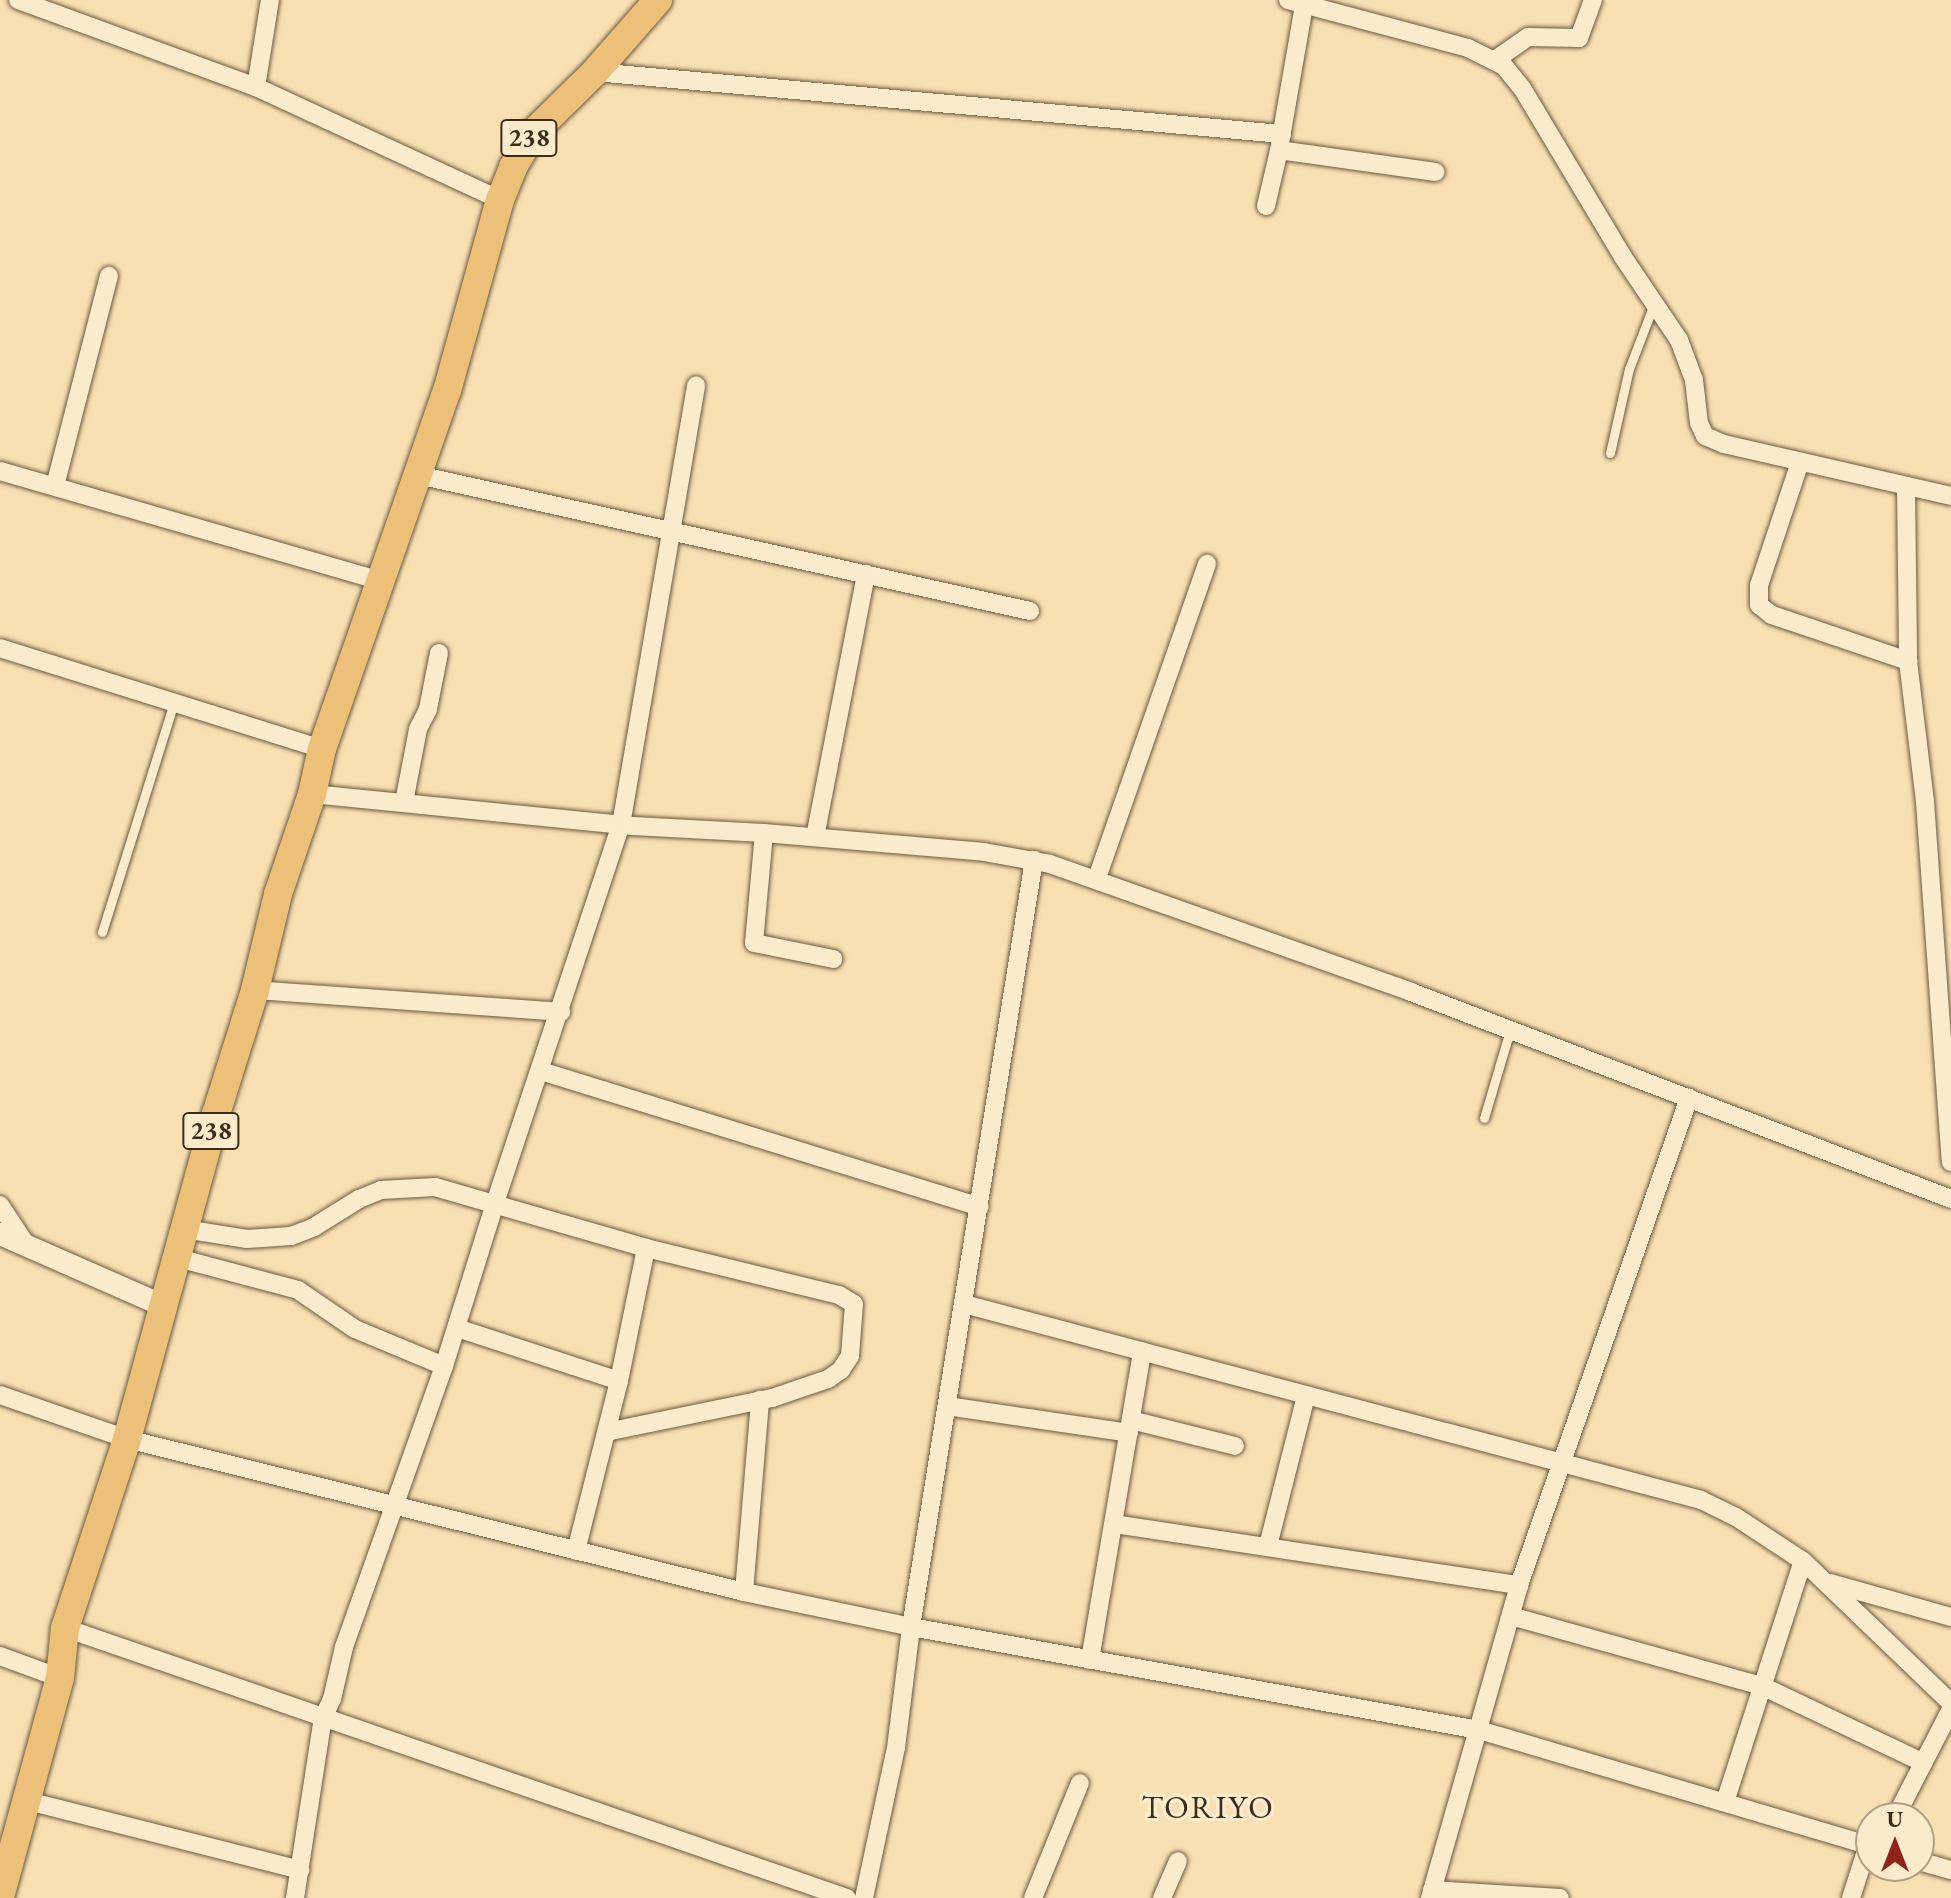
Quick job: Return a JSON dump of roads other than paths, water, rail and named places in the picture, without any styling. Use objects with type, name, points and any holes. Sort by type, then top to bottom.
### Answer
[{"type":"main road","name":"238","points":[[0,1897],[60,1678],[65,1628],[127,1439],[184,1229],[255,990],[278,894],[312,794],[322,749],[452,374],[500,200],[513,167],[534,132],[595,72],[653,1]]},
{"type":"street","points":[[18,0],[256,87],[500,200]]},
{"type":"street","points":[[256,87],[270,0]]},
{"type":"street","points":[[1495,60],[1528,37],[1579,38],[1593,0]]},
{"type":"street","points":[[1266,206],[1280,142],[1299,2],[1468,48],[1495,60],[1522,88],[1654,304],[1690,364],[1699,423],[1705,436],[1724,444],[1951,496]]},
{"type":"street","points":[[595,72],[1280,142],[1435,172]]},
{"type":"street","points":[[55,486],[109,276]]},
{"type":"street","points":[[295,1898],[323,1718],[332,1699],[344,1647],[457,1328],[494,1206],[621,825],[696,385]]},
{"type":"street","points":[[1800,462],[1759,585],[1759,605],[1772,615],[1908,661]]},
{"type":"street","points":[[0,471],[382,581]]},
{"type":"street","points":[[418,475],[1030,611]]},
{"type":"street","points":[[1906,487],[1908,661],[1925,802],[1951,1162]]},
{"type":"street","points":[[1097,878],[1207,564]]},
{"type":"street","points":[[815,837],[866,574]]},
{"type":"street","points":[[0,648],[173,705],[322,749]]},
{"type":"street","points":[[404,802],[418,729],[428,709],[439,653]]},
{"type":"street","points":[[312,794],[621,825],[815,837],[1034,860],[1097,878],[1510,1030],[1951,1199]]},
{"type":"street","points":[[764,833],[754,943],[833,959]]},
{"type":"street","points":[[864,1898],[896,1748],[911,1627],[1034,860]]},
{"type":"street","points":[[255,990],[561,1012]]},
{"type":"street","points":[[541,1071],[979,1207]]},
{"type":"street","points":[[1560,1898],[1431,1894],[1519,1585],[1560,1460],[1689,1098]]},
{"type":"street","points":[[184,1229],[247,1239],[291,1236],[314,1227],[359,1199],[403,1187],[435,1187],[646,1248],[831,1293],[853,1303],[851,1350],[841,1370],[812,1385],[760,1400],[606,1432]]},
{"type":"street","points":[[0,1205],[27,1246]]},
{"type":"street","points":[[0,1234],[164,1306]]},
{"type":"street","points":[[576,1551],[619,1381],[646,1248]]},
{"type":"street","points":[[178,1258],[298,1290],[355,1329],[444,1366]]},
{"type":"street","points":[[964,1304],[1306,1396],[1560,1460],[1701,1500],[1751,1526],[1803,1561],[1951,1703]]},
{"type":"street","points":[[457,1328],[619,1381]]},
{"type":"street","points":[[1090,1660],[1142,1351]]},
{"type":"street","points":[[0,1395],[127,1439],[744,1592],[911,1627],[1479,1730],[1855,1842]]},
{"type":"street","points":[[1268,1546],[1306,1396]]},
{"type":"street","points":[[744,1592],[760,1400]]},
{"type":"street","points":[[947,1406],[1130,1426],[1235,1446]]},
{"type":"street","points":[[1114,1524],[1519,1585]]},
{"type":"street","points":[[1725,1802],[1803,1561]]},
{"type":"street","points":[[1826,1582],[1951,1617]]},
{"type":"street","points":[[1511,1616],[1762,1686],[1924,1763]]},
{"type":"street","points":[[65,1628],[837,1897]]},
{"type":"street","points":[[0,1656],[60,1678]]},
{"type":"street","points":[[1903,1802],[1951,1709]]},
{"type":"street","points":[[1033,1898],[1080,1783]]},
{"type":"street","points":[[28,1801],[300,1870]]},
{"type":"street","points":[[1162,1898],[1178,1861]]},
{"type":"lane","points":[[1610,453],[1629,369],[1654,304]]},
{"type":"lane","points":[[102,932],[173,705]]},
{"type":"lane","points":[[1484,1118],[1510,1030]]},
{"type":"district","name":"TORIYO","points":[[1208,1807]]}]
